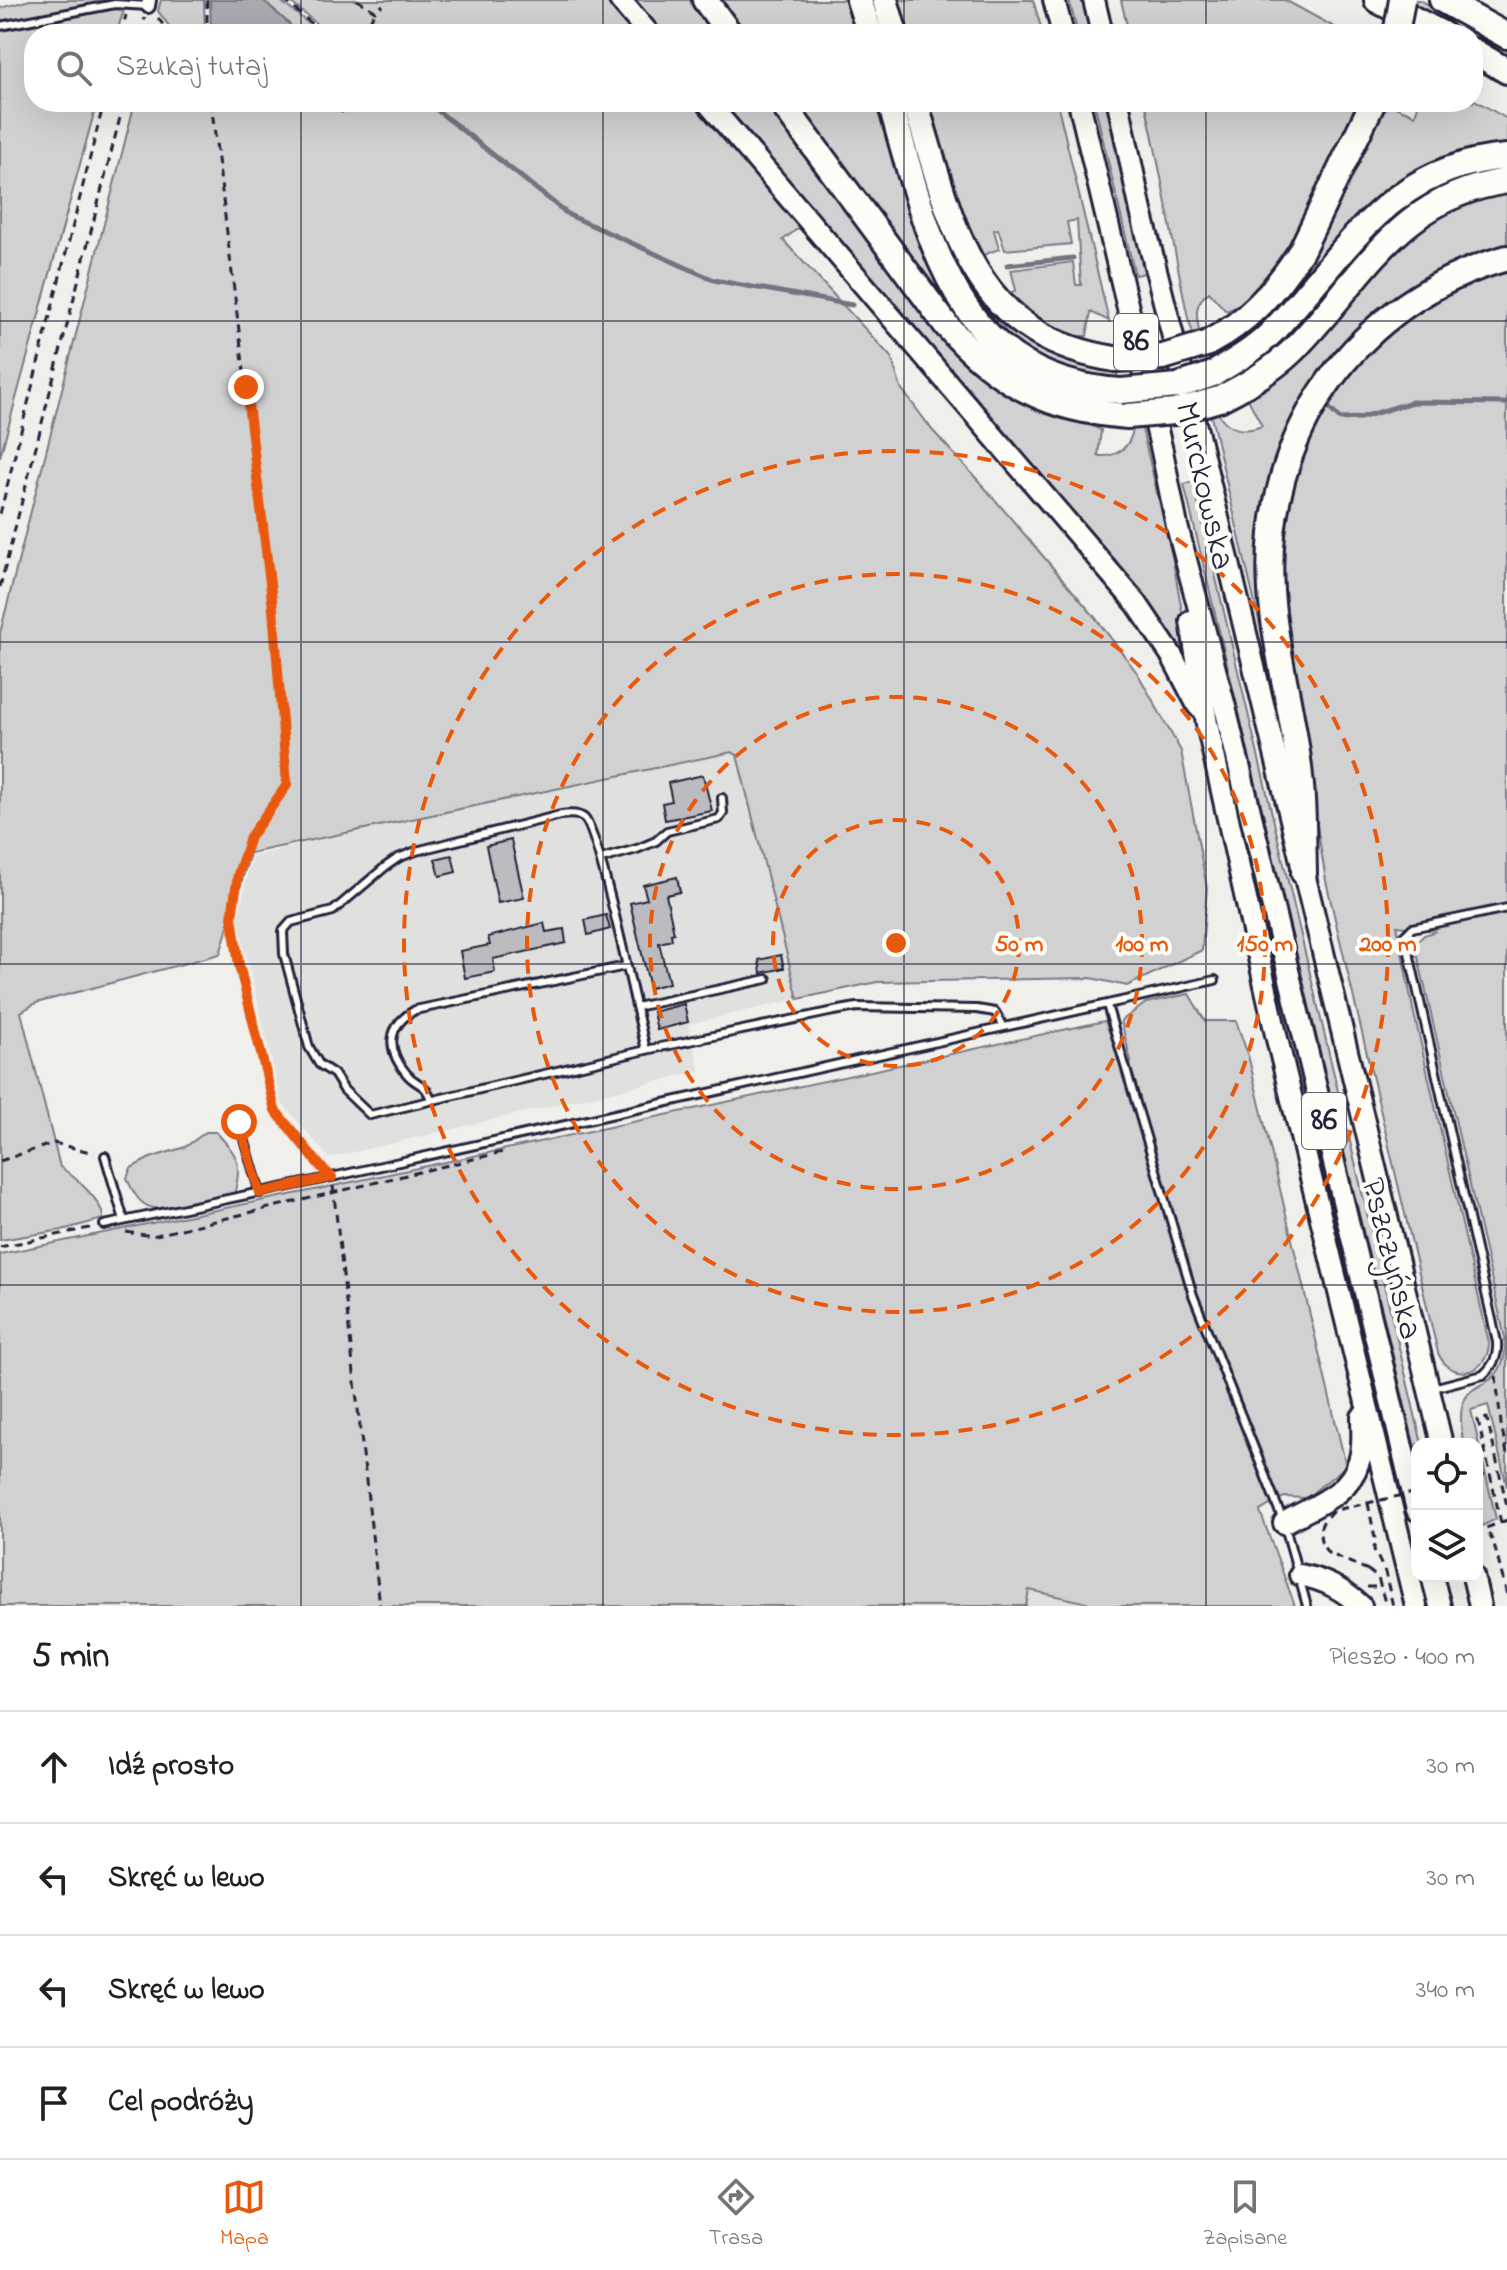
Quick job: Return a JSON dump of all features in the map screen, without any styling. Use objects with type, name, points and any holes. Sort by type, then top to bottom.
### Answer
[{"type":"highway","points":[[705,0],[723,24]]},
{"type":"highway","points":[[859,0],[867,24]]},
{"type":"highway","points":[[885,0],[892,24]]},
{"type":"highway","points":[[1377,0],[1423,24]]},
{"type":"highway","points":[[1398,24],[1402,0]]},
{"type":"highway","points":[[1442,0],[1507,36]]},
{"type":"highway","points":[[1483,57],[1507,71]]},
{"type":"highway","points":[[788,112],[968,350],[1007,380],[1054,403],[1091,412],[1128,416],[1174,412],[1219,399],[1270,369],[1291,351],[1378,250],[1418,215],[1479,186],[1507,181]]},
{"type":"highway","points":[[893,112],[924,220],[946,276],[967,311],[989,336],[1023,363],[1059,380],[1097,390],[1178,386],[1213,374],[1241,358],[1266,338],[1358,232],[1394,200],[1425,180],[1463,164],[1507,157]]},
{"type":"highway","points":[[918,112],[956,231],[972,268],[992,295],[1020,322],[1046,339],[1083,353],[1115,359],[1163,357],[1206,344],[1251,314],[1270,295],[1301,251],[1368,112]]},
{"type":"highway","points":[[1304,873],[1300,776],[1271,590],[1274,523],[1289,458],[1303,424],[1321,393],[1344,360],[1385,319],[1429,289],[1507,258]]},
{"type":"main road","points":[[620,0],[640,24]]},
{"type":"main road","points":[[1054,0],[1060,24]]},
{"type":"main road","points":[[1094,0],[1100,24]]},
{"type":"main road","points":[[716,112],[1137,604],[1172,656],[1207,724]]},
{"type":"main road","name":"Murckowska","points":[[1081,112],[1177,526],[1267,883]]},
{"type":"main road","name":"Murckowska","points":[[1120,112],[1141,211],[1304,873]]},
{"type":"main road","points":[[1177,526],[1207,724],[1277,1039],[1416,1606]]},
{"type":"main road","name":"Pszczyńska","points":[[1304,873],[1441,1438]]},
{"type":"main road","name":"Pszczyńska","points":[[1267,883],[1411,1485]]},
{"type":"main road","points":[[1284,1523],[1326,1501],[1353,1476],[1360,1459],[1363,1389]]},
{"type":"main road","points":[[1300,1575],[1334,1585],[1361,1606]]},
{"type":"main road","points":[[1434,1582],[1440,1606]]},
{"type":"main road","points":[[1474,1582],[1480,1606]]},
{"type":"lane","points":[[0,26],[115,4],[148,3]]},
{"type":"lane","points":[[601,859],[656,841],[667,831],[719,819],[723,813],[722,798]]},
{"type":"lane","points":[[646,1050],[601,859],[591,826],[583,816],[561,815],[437,845],[398,858],[333,911],[291,922],[283,931],[284,954],[309,1047],[319,1064],[334,1074],[344,1090],[370,1115],[646,1050],[857,1007],[977,1009],[995,1012],[1003,1026]]},
{"type":"lane","points":[[1430,1389],[1477,1378],[1489,1369],[1497,1349],[1496,1333],[1405,935],[1412,928],[1507,908]]},
{"type":"lane","points":[[431,1100],[427,1089],[407,1075],[393,1050],[393,1033],[401,1018],[415,1010],[626,966]]},
{"type":"lane","points":[[636,1007],[767,979]]},
{"type":"lane","points":[[104,1225],[1215,980]]},
{"type":"lane","points":[[1107,1005],[1193,1295],[1284,1523],[1307,1606]]},
{"type":"lane","points":[[239,1122],[260,1193]]},
{"type":"lane","points":[[105,1156],[124,1220]]},
{"type":"path","points":[[207,0],[207,24]]},
{"type":"path","points":[[284,0],[312,24]]},
{"type":"path","points":[[357,0],[375,11]]},
{"type":"path","points":[[148,3],[163,24]]},
{"type":"path","points":[[369,24],[375,11],[383,5]]},
{"type":"path","points":[[0,514],[101,112]]},
{"type":"path","points":[[0,587],[121,112]]},
{"type":"path","points":[[212,112],[273,608],[287,785],[250,837],[238,874],[232,917],[239,965],[275,1110],[332,1177],[380,1606]]},
{"type":"path","points":[[0,1161],[54,1143],[105,1156]]},
{"type":"path","points":[[0,1247],[104,1225]]},
{"type":"path","points":[[1495,1360],[1507,1454]]},
{"type":"path","points":[[1501,1523],[1478,1420],[1487,1418],[1507,1506]]},
{"type":"path","points":[[1483,1476],[1490,1474]]},
{"type":"path","points":[[1386,1606],[1378,1578],[1368,1570],[1328,1553],[1321,1541],[1320,1525],[1327,1515],[1336,1510],[1411,1493]]},
{"type":"path","points":[[1368,1503],[1375,1538],[1374,1550],[1385,1572],[1393,1606]]},
{"type":"path","points":[[1507,1520],[1486,1528],[1494,1544],[1507,1595]]},
{"type":"shaded area","points":[[30,0],[115,0],[0,21],[0,8]]},
{"type":"shaded area","points":[[161,0],[204,0],[205,24],[168,24],[158,11]]},
{"type":"shaded area","points":[[210,0],[263,0],[289,24],[211,24]]},
{"type":"shaded area","points":[[263,0],[279,0],[309,24],[289,24]]},
{"type":"shaded area","points":[[288,0],[606,0],[626,24],[317,24]]},
{"type":"shaded area","points":[[634,0],[695,0],[713,24],[654,24]]},
{"type":"shaded area","points":[[716,0],[851,0],[858,24],[734,24]]},
{"type":"shaded area","points":[[897,0],[1033,0],[1040,24],[904,24]]},
{"type":"shaded area","points":[[1069,0],[1083,0],[1089,24],[1075,24]]},
{"type":"shaded area","points":[[1121,0],[1285,0],[1329,24],[1127,24]]},
{"type":"shaded area","points":[[1416,0],[1420,0],[1463,24],[1450,24],[1415,4]]},
{"type":"shaded area","points":[[115,9],[124,10],[119,24],[37,24]]},
{"type":"shaded area","points":[[24,26],[24,112],[94,112],[0,457],[0,31]]},
{"type":"shaded area","points":[[1483,35],[1507,49],[1507,56],[1483,43]]},
{"type":"shaded area","points":[[1483,105],[1507,119],[1507,148],[1449,159],[1255,335],[1211,363],[1209,354],[1253,330],[1290,292],[1321,237],[1379,114],[1408,112],[1415,115],[1416,112],[1483,112]]},
{"type":"shaded area","points":[[132,112],[703,112],[801,226],[783,240],[891,357],[901,388],[933,431],[1094,616],[1138,674],[1181,751],[1207,888],[1202,950],[1127,986],[1091,978],[877,982],[798,999],[737,755],[732,752],[250,853],[220,954],[36,1003],[21,1012],[60,1167],[94,1197],[103,1219],[62,1230],[0,1240],[0,633]]},
{"type":"shaded area","points":[[730,112],[778,112],[926,311],[1101,430],[1098,456],[1122,450],[1133,429],[1142,429],[1172,556],[1194,677],[1135,584]]},
{"type":"shaded area","points":[[799,112],[886,112],[967,324],[1123,399],[1125,408],[1100,406],[1017,376],[964,331]]},
{"type":"shaded area","points":[[901,112],[908,112],[948,237],[967,276],[991,310],[1023,338],[1064,359],[1116,371],[1119,382],[1074,375],[1028,354],[991,324],[947,256]]},
{"type":"shaded area","points":[[930,112],[1059,112],[1109,321],[1091,312],[1087,336],[1071,337],[1025,311],[1027,308],[1010,293],[1016,290],[1011,270],[1073,262],[1076,285],[1081,285],[1077,220],[1067,222],[1071,244],[1005,250],[998,229],[994,230],[999,249],[981,256],[952,188]]},
{"type":"shaded area","points":[[1096,112],[1108,112],[1145,273],[1135,275]]},
{"type":"shaded area","points":[[1147,112],[1357,112],[1308,214],[1260,287],[1240,309],[1238,306],[1226,311],[1209,292],[1198,305],[1199,331],[1193,333]]},
{"type":"shaded area","points":[[1507,165],[1507,171],[1485,175],[1277,351],[1217,390],[1215,380],[1372,230],[1440,181]]},
{"type":"shaded area","points":[[1507,188],[1507,250],[1423,283],[1280,455],[1276,694],[1211,416],[1218,413],[1237,428],[1262,426],[1247,397],[1365,276],[1441,210]]},
{"type":"shaded area","points":[[1507,267],[1507,1487],[1488,1405],[1471,1410],[1477,1438],[1462,1438],[1461,1421],[1465,1399],[1500,1369],[1505,1338],[1416,948],[1416,943],[1424,935],[1436,931],[1397,926],[1489,1343],[1482,1362],[1468,1371],[1451,1369],[1438,1353],[1326,881],[1284,621],[1281,532],[1299,452],[1343,374],[1414,308]]},
{"type":"shaded area","points":[[1193,482],[1421,1438],[1413,1438],[1184,484]]},
{"type":"shaded area","points":[[732,752],[737,755],[798,999],[688,1024],[700,1071],[329,1158],[282,1103],[238,921],[251,857]]},
{"type":"shaded area","points":[[1189,994],[1205,1021],[1236,1021],[1248,1055],[1346,1466],[1306,1498],[1284,1497],[1260,1511],[1295,1606],[1102,1606],[1029,1590],[1026,1606],[0,1606],[0,1254],[1105,1021],[1128,1080],[1131,1061],[1121,1021],[1146,1003]]},
{"type":"shaded area","points":[[206,1132],[216,1132],[237,1160],[234,1195],[165,1209],[143,1203],[127,1178],[131,1168],[150,1158],[185,1147]]},
{"type":"shaded area","points":[[1483,1462],[1496,1519],[1483,1526]]},
{"type":"shaded area","points":[[1029,1590],[1102,1606],[1026,1606]]},
{"type":"building","points":[[703,775],[712,811],[665,820],[662,803],[672,801],[668,783]]},
{"type":"building","points":[[511,840],[524,898],[498,903],[486,846]]},
{"type":"building","points":[[452,855],[456,872],[440,876],[435,859]]},
{"type":"building","points":[[677,877],[680,892],[666,895],[674,933],[671,934],[672,940],[659,943],[669,983],[650,988],[630,903],[647,899],[643,885]]},
{"type":"building","points":[[606,915],[610,929],[588,935],[585,920]]},
{"type":"building","points":[[544,923],[546,932],[564,929],[566,943],[493,959],[495,972],[465,978],[460,951],[490,945],[488,937]]},
{"type":"building","points":[[781,955],[784,968],[761,973],[759,960]]},
{"type":"building","points":[[684,1004],[688,1022],[657,1030],[653,1012]]},
{"type":"waterway","points":[[440,112],[569,215],[714,280],[852,305]]},
{"type":"waterway","points":[[1007,265],[1073,258]]},
{"type":"waterway","points":[[1329,408],[1340,419],[1360,418],[1412,402],[1507,403]]},
{"type":"route","points":[[239,1122],[260,1193],[332,1177],[275,1110],[239,965],[232,917],[238,874],[250,837],[287,785],[273,608],[246,387]]}]
